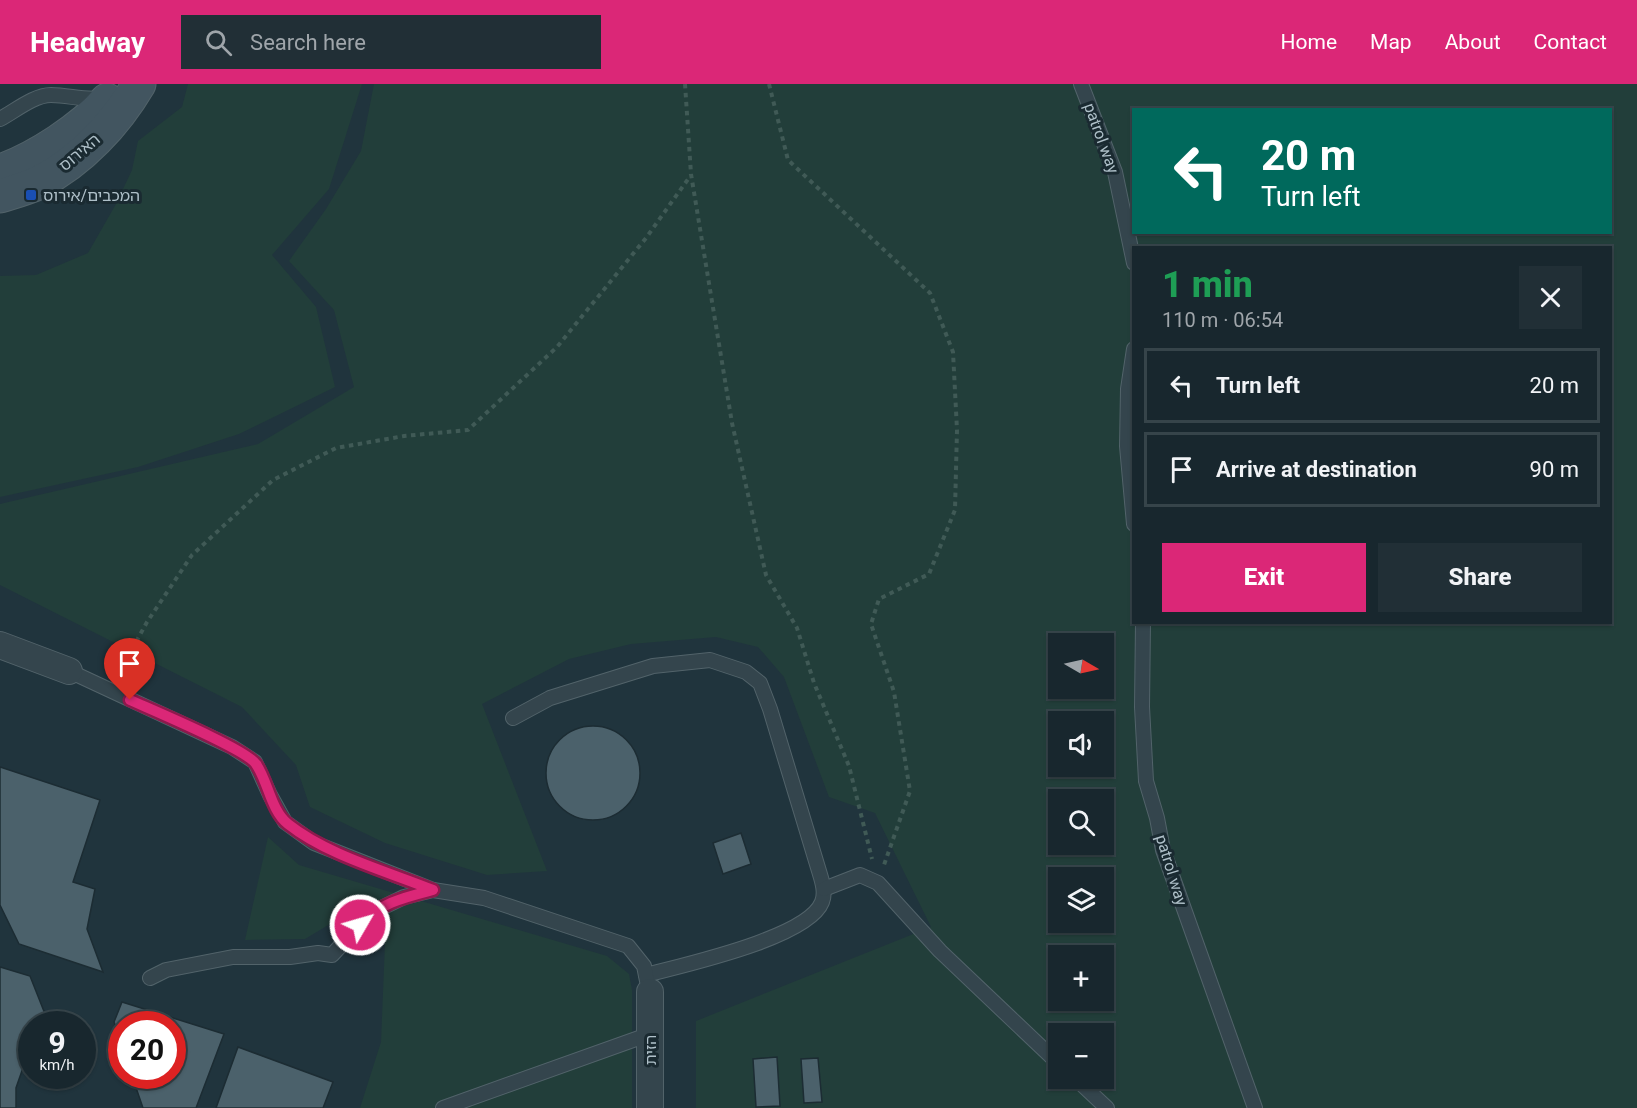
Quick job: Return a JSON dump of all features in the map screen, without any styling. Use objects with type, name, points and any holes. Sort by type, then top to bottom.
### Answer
[{"type":"street","name":"האירוס","points":[[0,196],[39,182],[65,166],[110,125],[129,102],[139,84]]},
{"type":"street","name":"האירוס","points":[[0,171],[46,149],[70,132],[113,91]]},
{"type":"street","points":[[0,645],[69,671]]},
{"type":"street","name":"הזית","points":[[648,983],[650,1108]]},
{"type":"lane","name":"patrol way","points":[[1081,84],[1115,172],[1132,253]]},
{"type":"lane","points":[[0,119],[39,98],[51,95],[90,100],[113,91]]},
{"type":"lane","points":[[1132,362],[1128,389],[1127,446],[1132,502]]},
{"type":"lane","name":"patrol way","points":[[1143,624],[1142,707],[1146,781],[1157,818],[1163,850],[1255,1108]]},
{"type":"lane","points":[[69,671],[232,747],[255,762],[285,822],[314,843],[433,890],[484,898],[628,946],[644,966],[648,983],[741,950],[801,924],[822,903],[824,889],[771,709],[760,682],[746,672],[710,660],[653,666],[550,698],[513,718]]},
{"type":"lane","points":[[824,889],[861,875],[878,883],[940,951],[1048,1054]]},
{"type":"lane","points":[[150,978],[166,969],[233,957],[290,957],[318,953],[332,955],[370,913],[404,897],[433,890]]},
{"type":"lane","points":[[442,1108],[650,1034]]},
{"type":"lane","points":[[1087,1089],[1107,1108]]},
{"type":"path","points":[[685,84],[691,174],[732,423],[766,575],[796,628],[814,683],[849,766],[878,883]]},
{"type":"path","points":[[769,84],[788,160],[930,293],[953,352],[957,430],[955,510],[928,574],[879,599],[871,624],[894,692],[910,791],[878,883]]},
{"type":"path","points":[[110,691],[147,622],[192,555],[273,480],[336,448],[404,436],[468,430],[557,347],[645,238],[691,174]]},
{"type":"green space","points":[[188,84],[362,84],[329,189],[272,255],[316,307],[335,387],[239,434],[138,467],[0,497],[0,276],[36,275],[88,253],[132,170],[138,141],[182,107]]},
{"type":"green space","points":[[374,84],[1637,84],[1637,1108],[696,1108],[696,1021],[931,927],[875,813],[829,797],[784,677],[758,647],[716,637],[631,644],[569,659],[482,704],[547,871],[487,875],[385,843],[310,807],[296,765],[242,707],[0,585],[0,504],[258,444],[354,387],[334,310],[289,261],[326,209],[361,151]]},
{"type":"green space","points":[[268,837],[299,865],[607,956],[629,974],[632,990],[632,1108],[360,1108],[381,1042],[385,943],[335,921],[305,939],[245,940]]},
{"type":"building","points":[[584,726],[602,726],[627,739],[637,755],[640,773],[637,791],[627,807],[602,820],[584,820],[559,807],[546,782],[546,764],[559,739]]},
{"type":"building","points":[[0,767],[100,800],[73,882],[95,889],[87,929],[103,972],[19,944],[0,905]]},
{"type":"building","points":[[741,833],[751,864],[723,874],[713,843]]},
{"type":"building","points":[[0,967],[30,976],[44,1011],[18,1011],[16,1108],[0,1108]]},
{"type":"building","points":[[122,1002],[151,1011],[118,1011]]},
{"type":"building","points":[[186,1022],[224,1034],[196,1108],[143,1108],[136,1089],[186,1089]]},
{"type":"building","points":[[238,1047],[333,1082],[323,1108],[216,1108]]},
{"type":"building","points":[[777,1057],[780,1106],[756,1107],[753,1059]]},
{"type":"building","points":[[818,1058],[822,1102],[804,1103],[801,1059]]},
{"type":"place","name":"המכבים/אירוס","points":[[31,195]]},
{"type":"route","points":[[130,700],[232,747],[255,762],[285,822],[314,843],[433,890],[404,897],[370,913],[360,925]]}]
